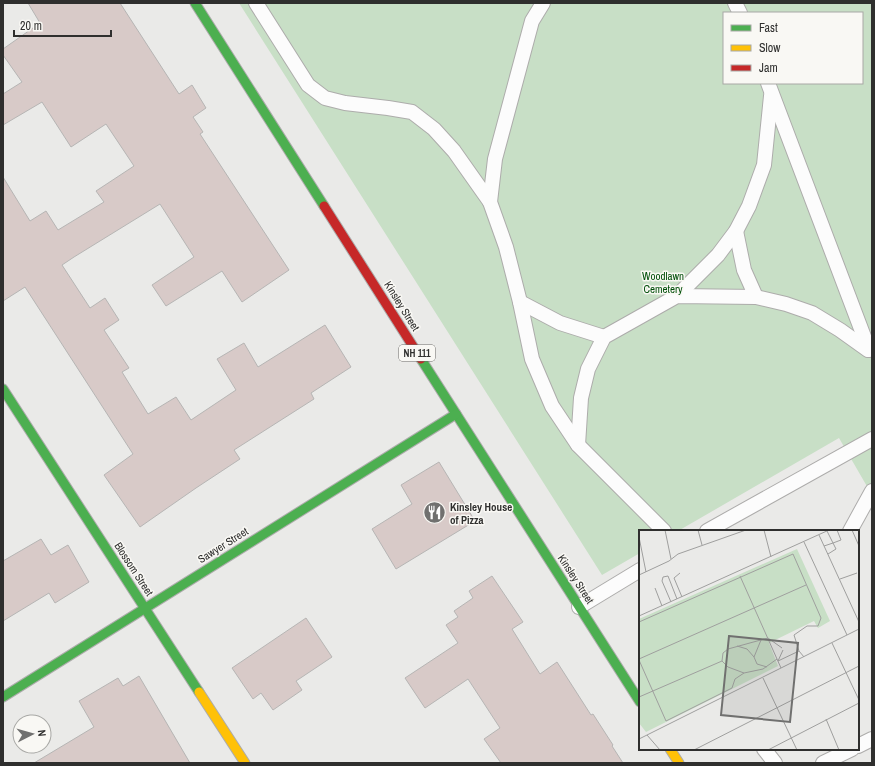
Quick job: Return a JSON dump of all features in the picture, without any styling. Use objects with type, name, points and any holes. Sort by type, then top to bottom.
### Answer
[{"type":"street","name":"Kinsley Street","points":[[195,3],[639,700]]},
{"type":"street","name":"Blossom Street","points":[[3,389],[245,763]]},
{"type":"street","name":"Sawyer Street","points":[[3,697],[456,414]]},
{"type":"street","points":[[671,750],[679,763]]},
{"type":"lane","points":[[256,3],[308,85],[325,98],[345,103],[412,112],[434,130],[454,151],[490,202],[506,247],[520,302],[532,359],[552,406],[578,445],[663,530]]},
{"type":"lane","points":[[490,202],[495,160],[532,21],[543,3]]},
{"type":"lane","points":[[735,3],[740,12]]},
{"type":"lane","points":[[578,445],[581,398],[588,369],[604,337],[677,296],[718,255],[736,231],[749,206],[764,165],[770,88]]},
{"type":"lane","points":[[770,88],[870,354]]},
{"type":"lane","points":[[736,231],[744,270],[756,297]]},
{"type":"lane","points":[[677,296],[756,297],[786,304],[812,313],[840,330],[870,354]]},
{"type":"lane","points":[[520,302],[560,323],[604,337]]},
{"type":"lane","points":[[709,530],[872,439]]},
{"type":"lane","points":[[851,530],[872,491]]},
{"type":"lane","points":[[579,607],[639,571]]},
{"type":"lane","points":[[859,746],[872,739]]},
{"type":"lane","points":[[765,750],[775,763]]},
{"type":"lane","points":[[823,763],[850,750]]},
{"type":"green space","name":"Woodlawn Cemetery","points":[[239,3],[872,3],[872,495],[839,438],[680,530],[639,530],[639,554],[602,575]]},
{"type":"building","points":[[28,3],[120,3],[179,94],[192,85],[206,108],[193,117],[203,132],[200,134],[289,270],[242,302],[222,271],[166,306],[152,285],[194,257],[160,204],[62,265],[90,308],[105,298],[119,320],[104,330],[129,368],[122,372],[148,414],[176,397],[191,420],[236,390],[217,359],[244,343],[258,367],[325,325],[351,367],[311,393],[314,399],[234,450],[240,459],[140,527],[104,475],[133,454],[25,287],[3,301],[3,177],[30,221],[46,211],[58,230],[104,202],[96,191],[134,166],[106,124],[71,147],[42,102],[3,125],[3,94],[22,82],[3,55],[3,49],[40,23]]},
{"type":"building","name":"Kinsley House of Pizza","points":[[439,462],[475,521],[396,569],[372,529],[412,504],[401,485]]},
{"type":"building","points":[[41,539],[51,555],[68,545],[89,582],[55,603],[49,593],[3,621],[3,561]]},
{"type":"building","points":[[492,576],[523,622],[512,629],[540,674],[557,662],[591,715],[593,714],[623,763],[501,763],[484,739],[500,728],[468,679],[425,708],[405,678],[458,643],[446,625],[458,617],[454,611],[473,598],[469,591]]},
{"type":"building","points":[[306,618],[332,657],[296,681],[302,690],[273,710],[261,693],[253,699],[232,668]]},
{"type":"building","points":[[139,676],[190,763],[34,763],[49,754],[52,754],[52,752],[94,727],[79,701],[118,678],[123,686]]},
{"type":"traffic: fast","points":[[195,3],[324,206]]},
{"type":"traffic: fast","points":[[421,359],[639,700]]},
{"type":"traffic: fast","points":[[3,389],[199,692]]},
{"type":"traffic: fast","points":[[3,697],[456,414]]},
{"type":"traffic: slow","points":[[199,692],[245,763]]},
{"type":"traffic: slow","points":[[671,750],[679,763]]},
{"type":"traffic: jam","points":[[324,206],[421,359]]},
{"type":"place","name":"Kinsley House of Pizza","points":[[434,513]]}]
